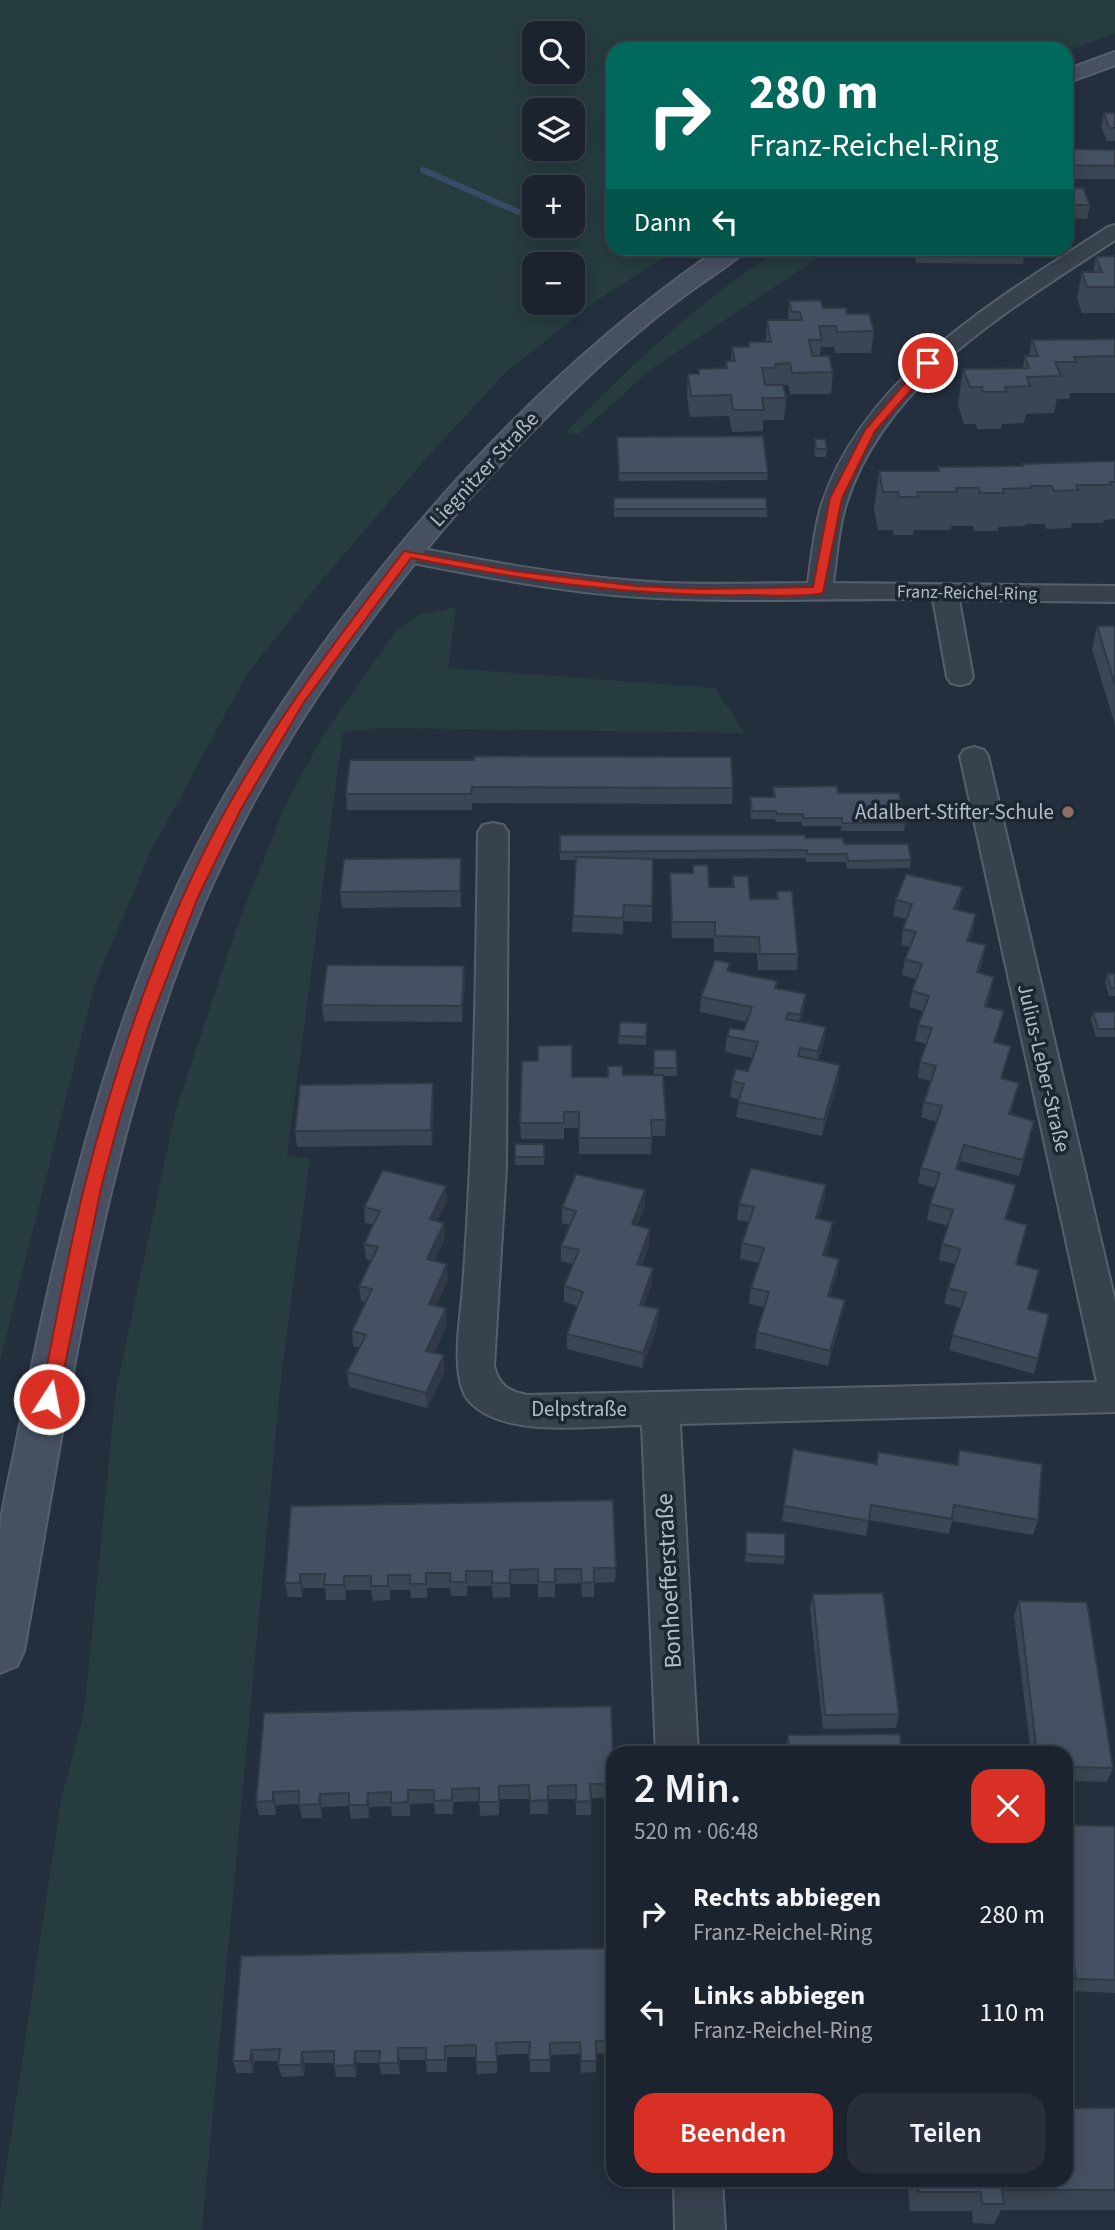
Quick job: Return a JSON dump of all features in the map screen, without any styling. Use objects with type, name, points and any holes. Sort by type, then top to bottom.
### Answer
[{"type":"main road","points":[[1073,74],[1115,58]]},
{"type":"main road","name":"Liegnitzer Straße","points":[[0,1651],[93,1188],[126,1072],[167,955],[210,854],[264,756],[328,657],[408,554],[501,446],[569,380],[655,306],[725,256]]},
{"type":"street","points":[[819,590],[836,498],[875,423],[913,378],[943,349],[1115,231]]},
{"type":"street","name":"Franz-Reichel-Ring","points":[[408,554],[514,575],[637,589],[701,592],[819,590],[945,594],[1115,594]]},
{"type":"street","points":[[945,594],[960,677]]},
{"type":"street","name":"Julius-Leber-Straße","points":[[974,756],[1115,1381]]},
{"type":"street","name":"Delpstraße","points":[[493,832],[489,1168],[476,1366],[481,1389],[500,1404],[527,1410],[1115,1397]]},
{"type":"street","name":"Bonhoefferstraße","points":[[660,1409],[677,1746]]},
{"type":"street","points":[[698,2187],[700,2230]]},
{"type":"green space","points":[[0,0],[1115,0],[1115,33],[1073,49],[1073,42],[606,42],[606,256],[666,256],[585,310],[585,252],[522,252],[522,315],[579,315],[507,371],[430,454],[316,587],[247,674],[151,851],[95,983],[0,1361]]},
{"type":"green space","points":[[770,256],[821,256],[650,370],[579,434],[565,433],[668,335]]},
{"type":"green space","points":[[456,607],[448,668],[715,688],[745,733],[380,728],[343,732],[287,1156],[310,1158],[281,1378],[202,2230],[0,2230],[0,2209],[61,1800],[84,1713],[116,1390],[175,1113],[237,927],[286,804],[322,737],[396,631],[418,615]]},
{"type":"building","points":[[1104,113],[1115,113],[1115,128],[1109,128]]},
{"type":"building","points":[[1073,149],[1115,150],[1115,166],[1073,165]]},
{"type":"building","points":[[1073,188],[1083,188],[1090,205],[1073,205]]},
{"type":"building","points":[[1115,256],[1115,287],[1087,287],[1082,272],[1102,272],[1096,257]]},
{"type":"building","points":[[821,300],[823,308],[846,308],[847,314],[869,314],[874,331],[837,332],[836,326],[819,326],[822,340],[809,340],[812,356],[829,356],[833,372],[792,373],[790,363],[775,364],[776,368],[762,368],[765,385],[783,385],[786,398],[762,398],[764,410],[733,410],[731,395],[691,396],[688,374],[699,374],[698,369],[727,368],[726,361],[735,361],[732,347],[749,347],[749,342],[771,342],[767,320],[802,320],[800,312],[792,312],[789,301]]},
{"type":"building","points":[[1115,339],[1115,356],[1074,357],[1076,362],[1055,362],[1061,376],[1027,377],[1030,386],[1005,387],[1007,392],[983,392],[982,387],[970,387],[963,369],[1029,368],[1025,356],[1038,356],[1032,340]]},
{"type":"building","points":[[763,436],[768,473],[619,473],[617,437]]},
{"type":"building","points":[[815,439],[825,439],[827,449],[816,449]]},
{"type":"building","points":[[1115,461],[1115,482],[1110,482],[1111,485],[1076,485],[1078,490],[1054,491],[1052,486],[1031,486],[1032,488],[1003,489],[1004,493],[980,493],[979,488],[956,488],[957,492],[917,492],[918,497],[899,497],[898,492],[883,492],[879,471],[939,471],[938,467]]},
{"type":"building","points":[[614,498],[766,498],[767,509],[614,509]]},
{"type":"building","points":[[1097,626],[1115,626],[1115,685]]},
{"type":"building","points":[[474,756],[731,757],[733,788],[472,787],[471,794],[346,794],[350,760],[474,760]]},
{"type":"building","points":[[837,786],[838,793],[899,793],[905,823],[842,823],[842,818],[803,818],[803,814],[752,811],[750,797],[775,797],[773,787]]},
{"type":"building","points":[[560,835],[805,835],[805,838],[843,838],[844,844],[908,844],[911,860],[848,861],[847,854],[807,854],[807,850],[560,852]]},
{"type":"building","points":[[576,857],[653,859],[652,906],[624,905],[623,918],[573,916]]},
{"type":"building","points":[[461,858],[460,891],[340,892],[344,859]]},
{"type":"building","points":[[693,865],[708,865],[709,887],[734,887],[733,876],[748,876],[750,899],[778,899],[777,891],[792,891],[798,954],[760,954],[759,937],[715,936],[715,922],[672,922],[670,873],[693,873]]},
{"type":"building","points":[[906,874],[963,887],[954,909],[976,914],[967,941],[986,945],[977,972],[994,977],[985,1006],[1004,1011],[994,1042],[1011,1046],[1001,1078],[1019,1083],[1009,1114],[1034,1121],[1023,1160],[964,1145],[956,1169],[1016,1185],[1005,1219],[1027,1225],[1016,1264],[1039,1270],[1028,1309],[1049,1314],[1038,1359],[952,1335],[966,1293],[948,1288],[960,1249],[942,1244],[953,1210],[930,1204],[940,1173],[921,1168],[942,1106],[924,1102],[936,1066],[920,1062],[932,1028],[918,1025],[929,996],[912,991],[922,964],[905,959],[916,932],[903,929],[912,904],[896,900]]},
{"type":"building","points":[[715,960],[730,963],[727,971],[777,981],[775,988],[806,994],[800,1015],[788,1013],[786,1019],[826,1027],[818,1051],[800,1048],[798,1056],[840,1065],[824,1120],[738,1102],[744,1084],[732,1081],[736,1069],[748,1071],[758,1042],[727,1036],[730,1028],[744,1030],[752,1007],[701,997]]},
{"type":"building","points":[[327,965],[464,966],[462,1006],[322,1005]]},
{"type":"building","points":[[1107,974],[1115,974],[1115,988],[1111,988]]},
{"type":"building","points":[[1093,1012],[1115,1012],[1115,1029],[1098,1029]]},
{"type":"building","points":[[620,1022],[647,1023],[646,1037],[619,1036]]},
{"type":"building","points":[[572,1045],[572,1077],[608,1077],[608,1066],[622,1066],[623,1075],[663,1075],[666,1120],[651,1120],[652,1138],[579,1138],[579,1112],[564,1112],[564,1123],[520,1123],[522,1061],[538,1061],[538,1046]]},
{"type":"building","points":[[654,1050],[676,1050],[677,1068],[654,1068]]},
{"type":"building","points":[[433,1083],[431,1130],[295,1131],[300,1085]]},
{"type":"building","points":[[515,1144],[544,1144],[544,1157],[515,1157]]},
{"type":"building","points":[[751,1168],[826,1185],[816,1218],[833,1222],[823,1255],[839,1259],[828,1296],[845,1300],[830,1351],[757,1332],[769,1292],[751,1288],[764,1248],[742,1243],[754,1207],[739,1204]]},
{"type":"building","points":[[383,1170],[446,1186],[430,1219],[444,1223],[427,1259],[447,1264],[429,1304],[446,1308],[426,1351],[444,1355],[426,1393],[347,1372],[366,1335],[352,1331],[372,1289],[359,1286],[378,1247],[364,1244],[380,1211],[364,1207]]},
{"type":"building","points":[[576,1174],[645,1190],[632,1224],[650,1229],[637,1264],[653,1268],[640,1305],[659,1309],[643,1353],[567,1334],[583,1292],[564,1286],[579,1250],[561,1246],[576,1211],[562,1207]]},
{"type":"building","points":[[793,1449],[877,1464],[878,1452],[958,1465],[959,1450],[1042,1464],[1038,1520],[954,1505],[952,1519],[871,1505],[869,1521],[784,1506]]},
{"type":"building","points":[[613,1500],[616,1568],[594,1568],[594,1582],[582,1583],[581,1569],[555,1569],[555,1582],[538,1582],[538,1569],[510,1570],[510,1583],[492,1583],[492,1571],[466,1571],[466,1582],[450,1582],[450,1573],[426,1573],[426,1584],[410,1584],[410,1575],[388,1575],[388,1586],[371,1586],[371,1576],[344,1576],[344,1585],[324,1585],[325,1574],[300,1574],[300,1583],[285,1583],[291,1506]]},
{"type":"building","points":[[746,1532],[785,1534],[785,1557],[746,1554]]},
{"type":"building","points":[[883,1593],[899,1714],[825,1715],[813,1594]]},
{"type":"building","points":[[1019,1601],[1087,1602],[1113,1768],[1073,1767],[1073,1746],[1036,1746]]},
{"type":"building","points":[[611,1706],[613,1746],[606,1746],[606,1784],[590,1784],[591,1801],[576,1802],[576,1785],[548,1786],[548,1800],[530,1801],[529,1785],[499,1786],[499,1802],[479,1802],[479,1788],[452,1789],[452,1800],[434,1801],[434,1790],[408,1790],[408,1802],[391,1803],[391,1792],[368,1793],[367,1805],[349,1805],[349,1793],[320,1794],[319,1804],[299,1805],[299,1791],[273,1792],[273,1801],[256,1802],[264,1713]]},
{"type":"building","points":[[900,1734],[901,1746],[789,1746],[788,1735]]},
{"type":"building","points":[[1073,1825],[1115,1826],[1115,1980],[1076,1979],[1073,1956]]},
{"type":"building","points":[[606,1948],[606,2041],[596,2041],[596,2061],[581,2061],[580,2042],[550,2043],[550,2060],[529,2060],[530,2042],[513,2042],[496,2043],[497,2062],[476,2062],[476,2045],[445,2046],[445,2060],[426,2060],[426,2048],[398,2048],[398,2063],[379,2063],[380,2051],[355,2051],[354,2065],[334,2066],[334,2051],[302,2052],[301,2065],[278,2065],[280,2049],[251,2050],[250,2061],[233,2061],[241,1956]]},
{"type":"building","points":[[1073,2108],[1115,2108],[1115,2190],[1002,2190],[1004,2204],[982,2204],[981,2192],[918,2192],[918,2187],[1073,2187]]},
{"type":"waterway","points":[[423,170],[521,213]]},
{"type":"place","name":"Adalbert-Stifter-Schule","points":[[1068,812]]},
{"type":"route","points":[[49,1399],[93,1188],[111,1120],[141,1024],[190,897],[234,809],[298,701],[328,657],[408,554],[514,575],[637,589],[701,592],[819,590],[836,498],[870,430],[928,363]]}]
